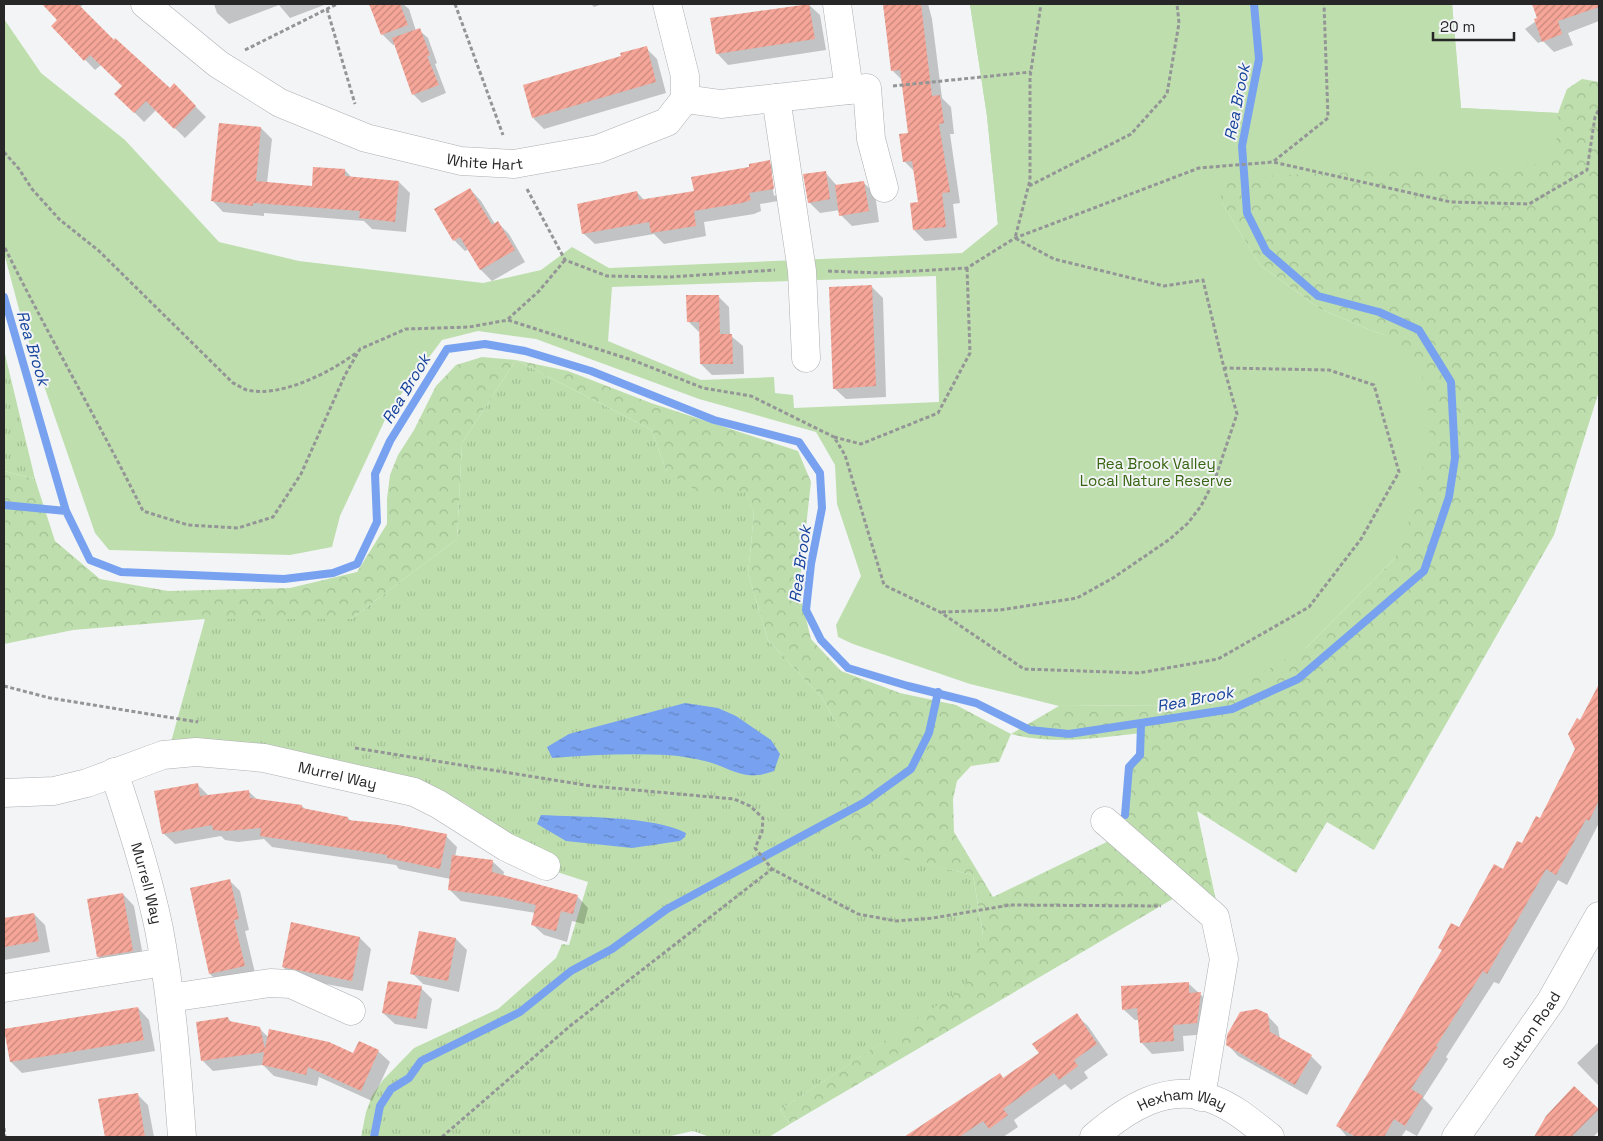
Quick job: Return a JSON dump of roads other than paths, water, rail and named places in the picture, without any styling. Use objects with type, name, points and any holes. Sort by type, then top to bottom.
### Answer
[{"type":"street","name":"White Hart","points":[[145,4],[218,64],[280,104],[366,138],[460,161],[514,164],[598,149],[639,135],[667,122],[685,99]]},
{"type":"street","points":[[667,4],[685,76],[685,99],[721,104],[858,89]]},
{"type":"street","points":[[837,4],[884,188]]},
{"type":"street","points":[[776,98],[802,271],[806,358]]},
{"type":"street","name":"Murrel Way","points":[[4,793],[54,791],[87,782],[162,755],[196,752],[264,758],[414,792],[438,804],[506,847],[546,866]]},
{"type":"street","name":"Murrell Way","points":[[114,772],[140,854],[159,929],[170,998],[182,1137]]},
{"type":"street","points":[[1105,821],[1215,917],[1224,959],[1201,1097]]},
{"type":"street","name":"Sutton Road","points":[[1456,1137],[1551,1001],[1599,916]]},
{"type":"street","points":[[4,988],[164,962]]},
{"type":"street","points":[[170,998],[277,983],[291,984],[309,990],[351,1011]]},
{"type":"street","name":"Hexham Way","points":[[1094,1137],[1134,1106],[1158,1097],[1185,1094],[1211,1099],[1237,1112],[1270,1137]]},
{"type":"water","points":[[685,703],[718,708],[736,716],[771,740],[780,754],[774,771],[756,775],[742,774],[712,763],[667,755],[638,754],[552,758],[547,747],[569,734]]},
{"type":"water","points":[[541,815],[636,820],[672,827],[686,833],[685,837],[680,841],[632,848],[566,841],[537,824]]},
{"type":"waterway","name":"Rea Brook","points":[[4,297],[66,511],[90,560],[121,572],[284,579],[333,573],[357,564],[377,522],[375,474],[390,441],[447,349],[485,344],[525,351],[591,371],[714,420],[799,442],[820,473],[822,508],[811,564],[806,610],[821,640],[848,668],[908,686],[976,703],[1030,730],[1069,734],[1232,709],[1298,679],[1424,571],[1449,497],[1455,458],[1451,382],[1419,330],[1379,312],[1318,296],[1266,251],[1247,213],[1242,146],[1259,59],[1254,4]]},
{"type":"waterway","points":[[4,505],[66,511]]},
{"type":"waterway","points":[[374,1137],[380,1106],[391,1089],[409,1078],[421,1061],[520,1012],[571,971],[612,949],[667,909],[865,802],[911,769],[929,733],[938,692]]},
{"type":"waterway","points":[[1125,815],[1129,767],[1140,755],[1141,725]]},
{"type":"park label","name":"Rea Brook Valley Local Nature Reserve","points":[[1156,472]]}]
